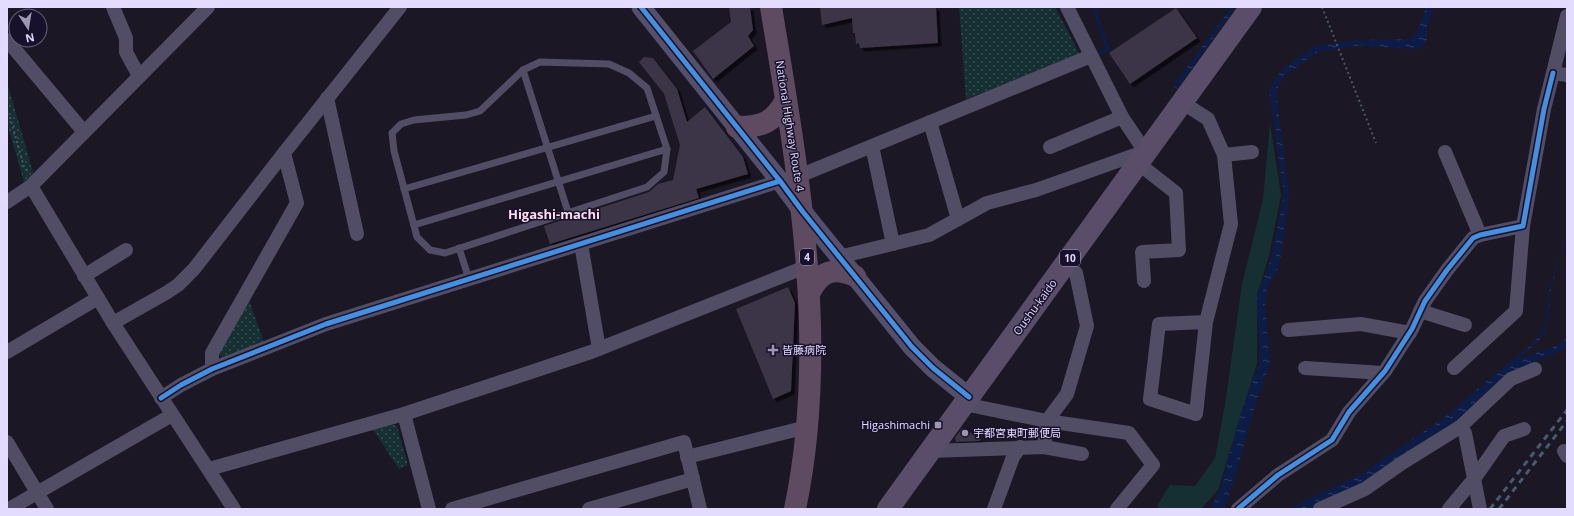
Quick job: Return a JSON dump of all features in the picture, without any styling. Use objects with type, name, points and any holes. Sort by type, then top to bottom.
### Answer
[{"type":"highway","name":"National Highway Route 4","points":[[771,7],[786,100],[790,179],[803,212],[808,266],[810,342],[807,427],[805,454],[795,509]]},
{"type":"highway","points":[[738,128],[754,127],[768,122],[780,111],[786,100]]},
{"type":"highway","points":[[809,294],[814,283],[822,275],[834,271],[844,271],[855,276]]},
{"type":"main road","name":"Oushu-kaido","points":[[888,509],[1251,7]]},
{"type":"street","points":[[113,7],[126,38],[126,52],[139,76]]},
{"type":"street","points":[[7,202],[32,181],[84,132],[208,7]]},
{"type":"street","points":[[113,323],[178,285],[194,269],[400,7]]},
{"type":"street","points":[[641,7],[738,128],[790,179]]},
{"type":"street","points":[[1067,7],[1122,117],[1140,144],[1144,157],[1176,193],[1179,250],[1142,252],[1144,281]]},
{"type":"street","points":[[1454,368],[1516,311],[1523,226],[1544,108],[1567,16]]},
{"type":"street","points":[[7,40],[84,132]]},
{"type":"street","points":[[162,398],[181,385],[212,369],[326,324],[790,179],[1091,56]]},
{"type":"street","points":[[1553,73],[1567,75]]},
{"type":"street","points":[[327,98],[357,234]]},
{"type":"street","points":[[1183,102],[1208,119],[1224,155],[1231,224],[1206,322],[1196,414],[1150,399],[1159,324],[1206,322]]},
{"type":"street","points":[[1050,147],[1122,117]]},
{"type":"street","points":[[930,122],[958,219]]},
{"type":"street","points":[[872,146],[893,244]]},
{"type":"street","points":[[1224,155],[1252,152]]},
{"type":"street","points":[[1445,152],[1480,235]]},
{"type":"street","points":[[212,369],[212,353],[297,202],[284,153]]},
{"type":"street","points":[[839,257],[929,235],[987,204],[1144,157]]},
{"type":"street","points":[[32,181],[84,276],[172,415],[234,509]]},
{"type":"street","points":[[803,212],[912,347],[966,401],[1047,421],[1129,434],[1154,465],[1117,509]]},
{"type":"street","points":[[1238,509],[1278,475],[1332,440],[1349,412],[1383,373],[1410,333],[1425,301],[1447,270],[1473,238],[1480,235],[1523,226]]},
{"type":"street","points":[[581,244],[599,349]]},
{"type":"street","points":[[84,276],[126,250]]},
{"type":"street","points":[[1044,447],[1047,421],[1067,394],[1087,326],[1076,273],[1065,265]]},
{"type":"street","points":[[209,469],[404,414],[599,349],[808,266]]},
{"type":"street","points":[[7,352],[98,298]]},
{"type":"street","points":[[1420,312],[1465,325]]},
{"type":"street","points":[[1288,330],[1361,324],[1410,333]]},
{"type":"street","points":[[1305,368],[1383,373]]},
{"type":"street","points":[[1320,509],[1365,489],[1402,463],[1460,427],[1511,379],[1535,369]]},
{"type":"street","points":[[404,414],[429,509]]},
{"type":"street","points":[[9,509],[172,415]]},
{"type":"street","points":[[687,457],[807,427]]},
{"type":"street","points":[[1460,427],[1465,433],[1480,509]]},
{"type":"street","points":[[1449,509],[1474,479],[1504,436],[1524,429]]},
{"type":"street","points":[[7,442],[47,509]]},
{"type":"street","points":[[452,509],[684,442],[700,509]]},
{"type":"street","points":[[994,509],[1012,458],[1020,447]]},
{"type":"street","points":[[930,451],[1044,447],[1082,454]]},
{"type":"street","points":[[589,509],[693,479]]},
{"type":"lane","points":[[540,62],[610,64],[629,73],[647,88],[667,149],[664,172],[647,187],[445,253],[430,250],[417,237],[394,151],[392,133],[401,124],[414,120],[466,115],[480,111],[523,70],[540,62]]},
{"type":"lane","points":[[523,70],[568,212]]},
{"type":"lane","points":[[404,189],[656,116]]},
{"type":"lane","points":[[414,225],[667,149]]},
{"type":"lane","points":[[459,248],[469,280]]},
{"type":"path","points":[[1322,7],[1376,143]]},
{"type":"path","points":[[7,113],[10,117],[24,167],[32,181]]},
{"type":"green space","points":[[959,7],[1055,7],[1080,55],[966,99]]},
{"type":"green space","points":[[7,82],[34,175],[24,182],[7,123]]},
{"type":"green space","points":[[1270,123],[1281,195],[1269,256],[1257,295],[1257,363],[1218,490],[1201,509],[1160,509],[1157,506],[1170,485],[1195,486],[1215,458],[1225,404],[1242,284],[1263,199]]},
{"type":"green space","points":[[246,292],[264,342],[222,358],[215,348]]},
{"type":"green space","points":[[390,423],[397,426],[408,465],[399,469],[372,428]]},
{"type":"water","points":[[1228,7],[1233,7],[1234,10],[1177,89],[1173,86],[1229,10]]},
{"type":"water","points":[[1426,7],[1434,7],[1428,23],[1427,40],[1423,46],[1418,49],[1356,46],[1318,52],[1284,76],[1276,91],[1289,197],[1281,255],[1277,271],[1268,286],[1265,303],[1270,364],[1258,396],[1234,481],[1225,507],[1223,509],[1207,509],[1212,505],[1220,489],[1242,409],[1260,362],[1257,295],[1271,259],[1284,195],[1269,90],[1281,70],[1315,46],[1356,40],[1410,39],[1417,33]]},
{"type":"water","points":[[1567,232],[1550,294],[1549,315],[1545,333],[1539,341],[1518,359],[1559,345],[1567,337],[1567,346],[1563,350],[1518,370],[1503,379],[1448,428],[1347,493],[1309,509],[1287,509],[1361,474],[1442,419],[1529,347],[1541,334],[1546,323],[1548,295]]},
{"type":"building","points":[[729,7],[750,7],[753,30],[748,36],[754,46],[713,79],[693,51],[731,22]]},
{"type":"building","points":[[820,7],[936,7],[938,43],[860,48],[859,43],[856,44],[855,33],[853,33],[852,18],[822,25]]},
{"type":"building","points":[[1176,8],[1197,38],[1130,84],[1109,53]]},
{"type":"building","points":[[644,57],[653,58],[677,89],[687,122],[705,107],[743,157],[748,174],[696,189],[699,198],[550,244],[544,226],[649,192],[658,184],[673,180],[680,145],[664,94],[639,62]]},
{"type":"building","name":"皆藤病院","points":[[788,287],[795,303],[791,391],[773,399],[736,309]]},
{"type":"building","name":"宇都宮東町郵便局","points":[[962,428],[981,439],[980,441],[956,442],[955,438]]},
{"type":"waterway","points":[[1094,7],[1108,50],[1096,56]]},
{"type":"railway","points":[[1490,509],[1567,410]]},
{"type":"railway","points":[[1499,509],[1567,421]]},
{"type":"cycle path","points":[[641,7],[912,347],[933,368],[969,397]]},
{"type":"cycle path","points":[[1238,509],[1278,475],[1332,440],[1349,412],[1385,371],[1412,329],[1425,301],[1447,270],[1473,238],[1480,235],[1523,226],[1544,109],[1553,73]]},
{"type":"cycle path","points":[[161,398],[181,385],[212,369],[326,324],[780,181]]},
{"type":"place","name":"皆藤病院","points":[[773,350]]},
{"type":"place","name":"Higashimachi","points":[[938,425]]},
{"type":"place","name":"宇都宮東町郵便局","points":[[965,433]]},
{"type":"district","name":"Higashi-machi","points":[[554,214]]}]
